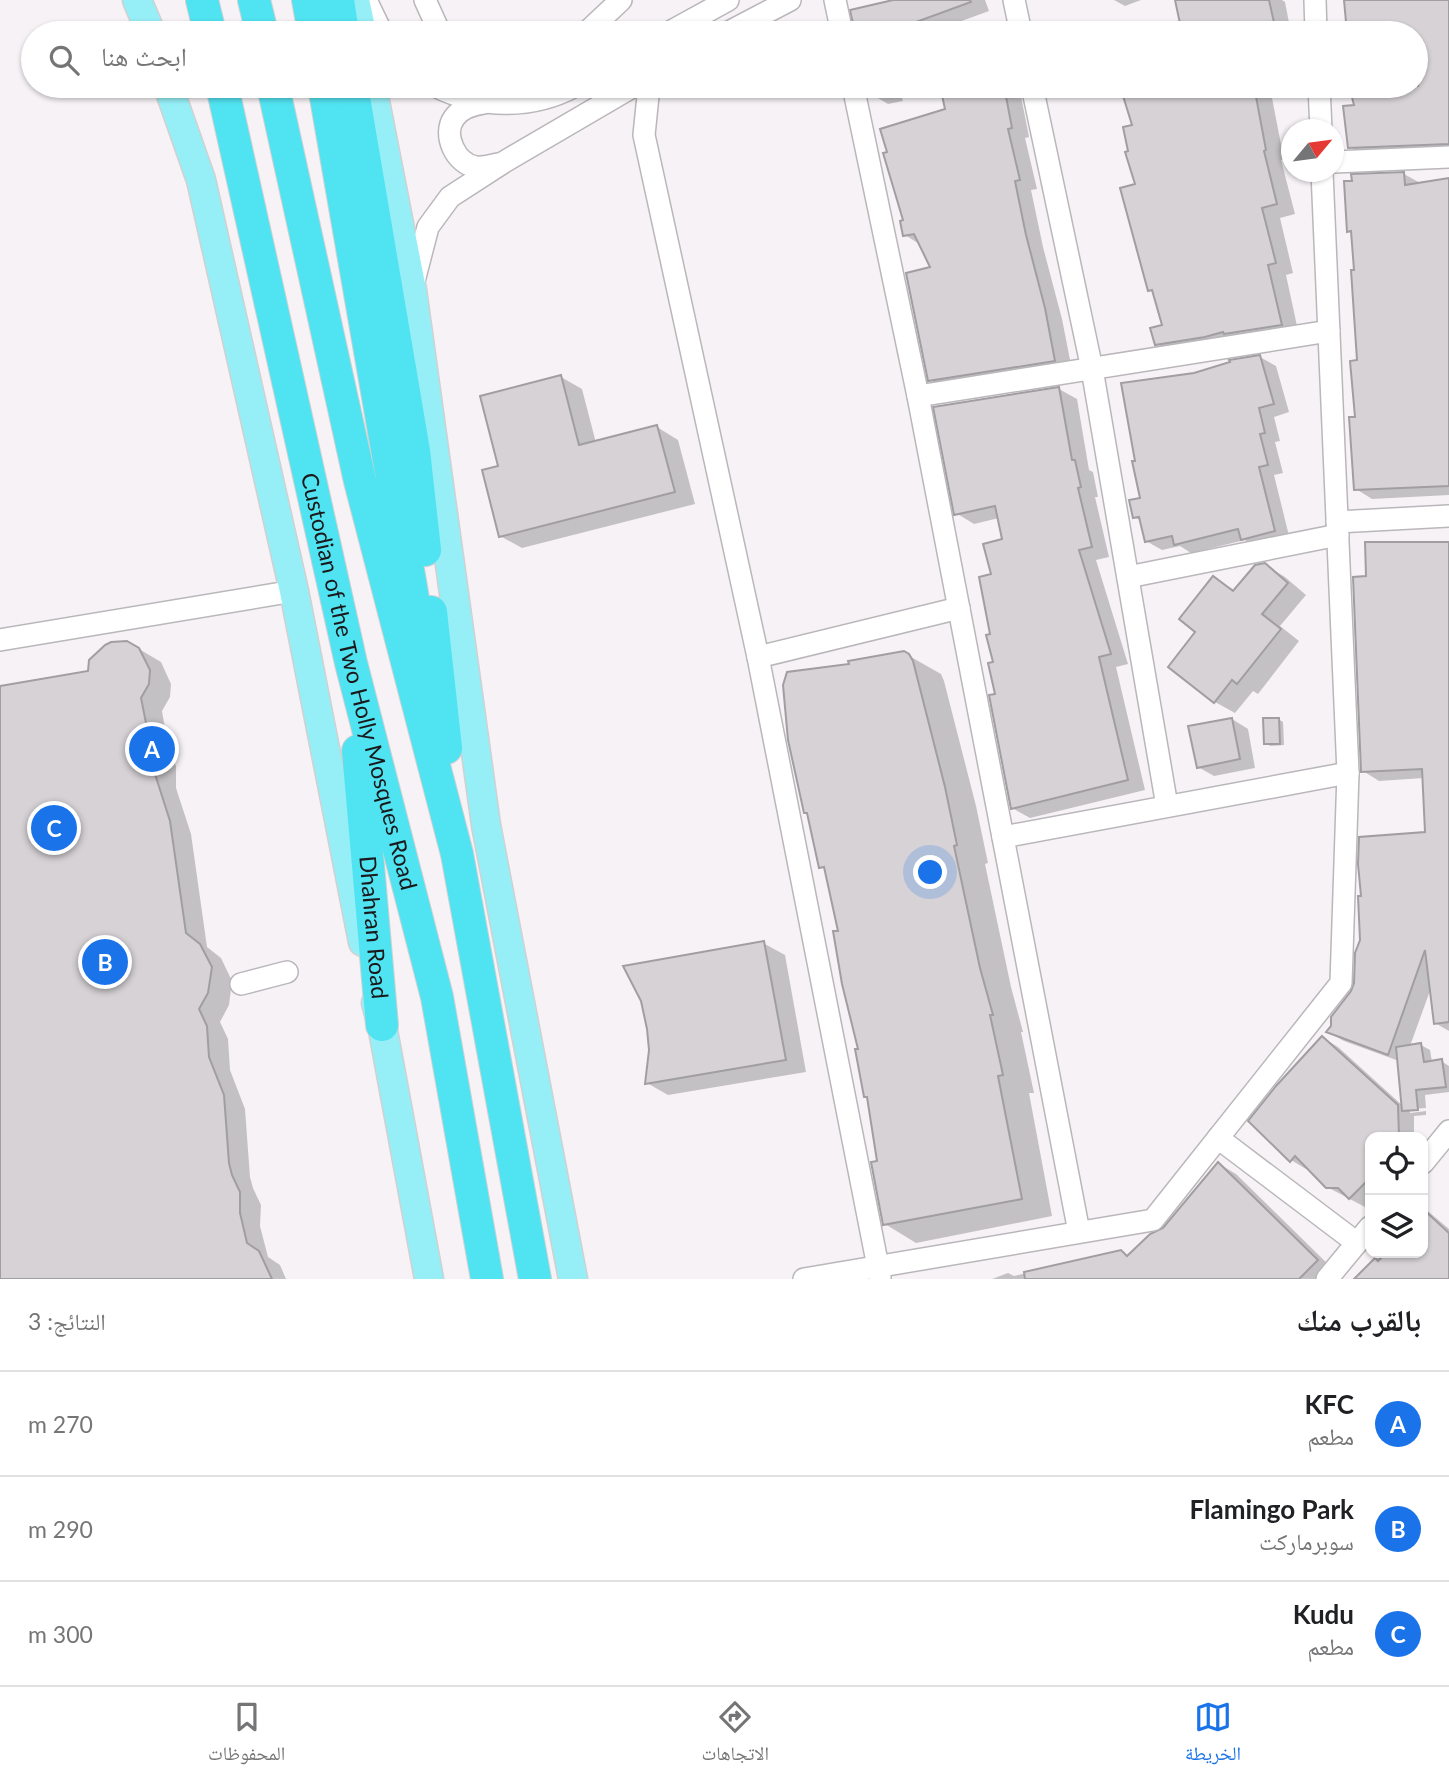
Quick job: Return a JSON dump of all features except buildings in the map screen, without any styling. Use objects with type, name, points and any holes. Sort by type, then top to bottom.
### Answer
[{"type":"highway","points":[[254,0],[259,21]]},
{"type":"highway","points":[[308,0],[312,21]]},
{"type":"highway","points":[[338,0],[341,21]]},
{"type":"highway","name":"Custodian of the Two Holly Mosques Road","points":[[225,98],[351,663],[437,997],[487,1279]]},
{"type":"highway","points":[[276,98],[360,481],[457,854]]},
{"type":"highway","points":[[326,98],[457,854],[535,1279]]},
{"type":"highway","points":[[354,98],[414,451],[457,854]]},
{"type":"highway","name":"Dhahran Road","points":[[351,663],[382,1025]]},
{"type":"main road","points":[[137,0],[146,21]]},
{"type":"main road","points":[[355,0],[359,21]]},
{"type":"main road","points":[[173,98],[201,180],[294,591],[373,992],[382,1025],[429,1279]]},
{"type":"main road","points":[[374,98],[412,290],[486,825],[573,1279]]},
{"type":"street","points":[[366,0],[376,21]]},
{"type":"street","points":[[425,0],[435,21]]},
{"type":"street","points":[[599,21],[621,0]]},
{"type":"street","points":[[682,21],[699,6],[728,0]]},
{"type":"street","points":[[750,21],[790,0]]},
{"type":"street","points":[[835,0],[839,21]]},
{"type":"street","points":[[1014,0],[1018,21]]},
{"type":"street","points":[[1315,0],[1316,21]]},
{"type":"street","points":[[462,98],[484,103]]},
{"type":"street","points":[[504,162],[477,167],[457,156],[449,134],[452,119],[470,106],[484,103],[521,103],[542,98]]},
{"type":"street","points":[[412,290],[428,227],[450,197],[613,98]]},
{"type":"street","points":[[648,98],[644,135],[758,657],[879,1272]]},
{"type":"street","points":[[856,98],[918,397],[1079,1232]]},
{"type":"street","points":[[1035,98],[1092,369],[1167,806]]},
{"type":"street","points":[[1320,98],[1320,119]]},
{"type":"street","points":[[1344,162],[1449,157]]},
{"type":"street","points":[[804,1279],[879,1272],[1153,1220],[1341,983],[1348,773],[1322,182]]},
{"type":"street","points":[[918,397],[1329,331]]},
{"type":"street","points":[[1128,577],[1337,529],[1449,516]]},
{"type":"street","points":[[0,639],[294,591]]},
{"type":"street","points":[[758,657],[959,608]]},
{"type":"street","points":[[1003,837],[1348,773]]},
{"type":"street","points":[[241,984],[287,972]]},
{"type":"street","points":[[1428,1157],[1449,1130]]},
{"type":"street","points":[[1218,1138],[1364,1235],[1328,1279]]},
{"type":"place","name":"KFC","points":[[152,749]]},
{"type":"place","name":"Kudu","points":[[54,828]]},
{"type":"place","name":"Flamingo Park","points":[[105,962]]}]
